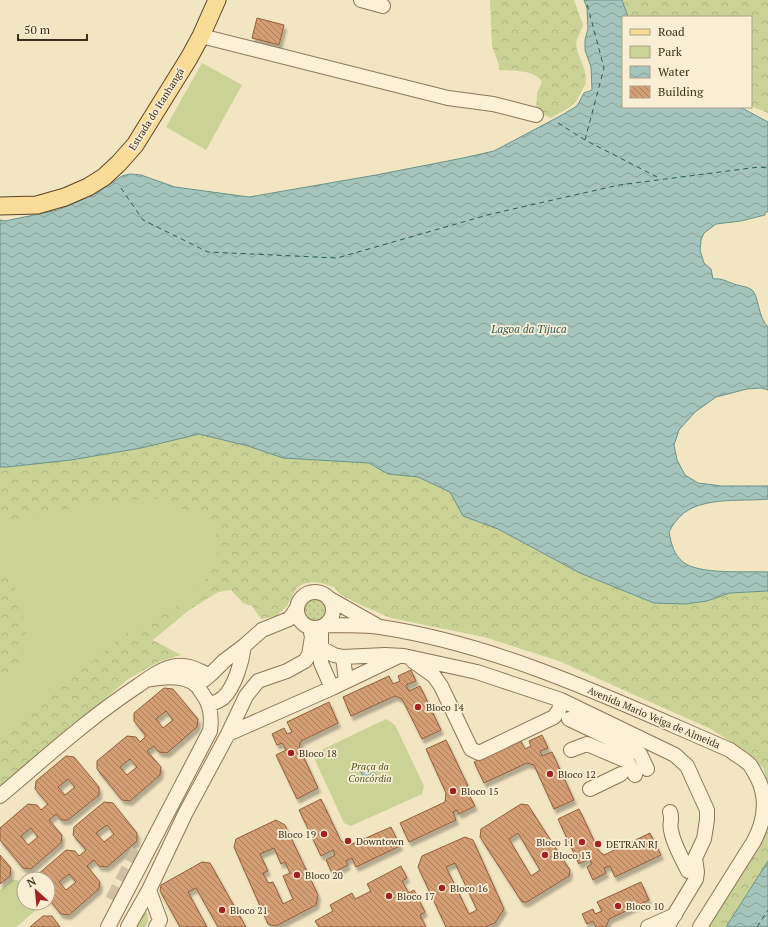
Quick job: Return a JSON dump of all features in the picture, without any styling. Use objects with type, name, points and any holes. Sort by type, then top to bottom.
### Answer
[{"type":"main road","name":"Estrada do Itanhangá","points":[[0,206],[37,205],[65,197],[88,187],[120,163],[135,145],[201,36],[217,0]]},
{"type":"street","points":[[361,0],[383,6]]},
{"type":"street","points":[[201,36],[448,98],[493,104],[536,116]]},
{"type":"street","points":[[128,927],[149,890],[185,814],[228,734],[246,696],[258,681],[305,661],[309,655],[315,626],[333,616],[334,610],[330,599],[326,594],[313,591],[302,596],[298,602],[294,614],[289,619],[262,630],[244,646],[224,660],[204,680],[199,689]]},
{"type":"street","name":"Avenida Mario Veiga de Almeida","points":[[330,599],[378,627]]},
{"type":"street","points":[[296,608],[298,618],[315,626],[321,648],[322,662],[332,688]]},
{"type":"street","name":"Avenida Mario Veiga de Almeida","points":[[280,623],[315,626],[378,627],[431,637],[484,651],[531,666],[580,685],[730,750],[750,766],[762,786],[764,816],[761,828],[754,841],[700,927]]},
{"type":"street","points":[[209,705],[224,697],[231,687],[242,660],[244,646]]},
{"type":"street","points":[[321,648],[334,655],[403,657],[477,672],[561,700],[675,755],[687,766],[707,810],[707,820],[704,839],[696,858],[696,879],[668,927]]},
{"type":"street","points":[[343,656],[346,681]]},
{"type":"street","points":[[228,734],[403,657]]},
{"type":"street","points":[[403,657],[434,676],[441,686],[471,749],[475,752],[479,753],[554,717],[559,710],[561,700]]},
{"type":"street","points":[[0,796],[105,709],[146,680],[170,667],[177,666],[184,666],[209,675],[211,674]]},
{"type":"street","points":[[108,927],[210,731],[212,718],[209,705],[197,685],[185,679],[173,677],[146,680]]},
{"type":"street","points":[[569,719],[640,754],[641,772],[627,762],[587,744],[571,750]]},
{"type":"street","points":[[590,789],[621,774]]},
{"type":"street","points":[[139,848],[150,826],[157,818],[169,811]]},
{"type":"street","points":[[670,812],[672,818],[670,826],[672,836],[688,871]]},
{"type":"street","points":[[149,890],[159,914],[160,920],[156,927]]},
{"type":"street","points":[[98,927],[112,900]]},
{"type":"street","points":[[648,927],[675,915]]},
{"type":"green space","points":[[490,0],[574,0],[583,25],[576,42],[577,50],[585,71],[586,83],[577,100],[570,107],[551,118],[536,112],[537,93],[542,82],[539,78],[529,73],[499,70],[499,65],[492,46]]},
{"type":"green space","points":[[622,0],[768,0],[768,113],[752,106],[752,16],[628,16]]},
{"type":"green space","points":[[202,63],[242,85],[206,150],[166,127]]},
{"type":"green space","points":[[199,434],[248,446],[283,458],[369,463],[388,474],[418,477],[450,492],[463,516],[498,529],[580,573],[654,603],[685,604],[707,601],[730,593],[768,591],[768,782],[763,768],[745,751],[711,729],[559,661],[484,637],[391,618],[341,595],[334,587],[312,582],[303,584],[297,588],[287,606],[276,616],[261,619],[252,606],[243,603],[231,590],[218,592],[189,610],[153,640],[181,655],[160,661],[128,679],[0,787],[0,467],[71,460],[141,448]]},
{"type":"green space","points":[[154,498],[195,514],[216,532],[218,562],[191,599],[130,630],[0,739],[0,678],[10,677],[20,666],[26,632],[16,589],[0,571],[0,522],[107,502]]},
{"type":"green space","points":[[315,595],[325,599],[329,609],[325,619],[315,623],[305,619],[301,609],[305,599]]},
{"type":"green space","name":"Praça da Concórdia","points":[[386,719],[395,725],[424,786],[422,794],[351,826],[344,823],[315,760],[319,751]]},
{"type":"green space","points":[[768,829],[768,861],[726,927],[709,927]]},
{"type":"green space","points":[[12,880],[16,880],[16,911],[35,911],[16,927],[0,927],[0,890]]},
{"type":"green space","points":[[142,911],[147,913],[148,919],[146,924],[144,927],[132,927]]},
{"type":"water","name":"Lagoa da Tijuca","points":[[584,0],[622,0],[628,16],[622,16],[622,108],[742,108],[768,122],[768,212],[765,212],[765,215],[741,221],[716,224],[704,233],[701,240],[700,250],[704,263],[711,269],[713,279],[721,279],[748,288],[752,290],[756,297],[762,318],[768,327],[768,390],[761,388],[747,389],[716,397],[695,412],[679,430],[674,445],[677,460],[685,475],[698,483],[722,486],[768,486],[768,499],[719,501],[694,507],[684,513],[675,522],[669,532],[675,552],[683,562],[690,566],[711,571],[768,572],[768,591],[730,593],[707,601],[685,604],[654,603],[580,573],[498,529],[463,516],[450,492],[418,477],[388,474],[369,463],[283,458],[248,446],[199,434],[141,448],[71,460],[0,467],[0,220],[5,221],[58,210],[97,193],[122,176],[130,174],[141,175],[175,187],[249,197],[376,175],[494,151],[577,106],[584,93],[592,90],[591,67],[585,50],[585,40],[588,29],[587,8]]},
{"type":"water","points":[[371,765],[377,777],[366,782],[360,770]]},
{"type":"water","points":[[768,861],[767,927],[726,927]]},
{"type":"building","points":[[257,18],[284,25],[279,45],[252,38]]},
{"type":"building","name":"Bloco 14","points":[[411,670],[416,681],[406,685],[409,691],[420,686],[441,730],[422,739],[402,699],[395,696],[351,716],[343,697],[389,676],[393,684],[400,681],[398,676]]},
{"type":"building","points":[[164,688],[173,689],[198,719],[197,727],[167,753],[159,752],[154,746],[147,751],[161,767],[160,775],[130,801],[122,800],[97,769],[97,761],[127,736],[136,737],[140,742],[146,736],[134,721],[134,713]],"holes":[[[166,711],[173,720],[163,728],[156,719]],[[130,759],[137,767],[127,775],[120,767]]]},
{"type":"building","name":"Bloco 18","points":[[329,702],[338,723],[301,741],[299,747],[318,788],[297,799],[276,755],[286,750],[282,743],[277,745],[272,734],[284,728],[287,734],[292,732],[287,722]]},
{"type":"building","name":"Bloco 12","points":[[542,735],[548,748],[540,751],[542,756],[552,752],[574,800],[554,809],[534,765],[527,763],[484,783],[474,762],[521,741],[525,749],[531,746],[529,741]]},
{"type":"building","name":"Bloco 15","points":[[446,740],[468,786],[460,789],[463,795],[468,793],[475,806],[459,814],[457,810],[453,812],[456,820],[409,842],[400,823],[445,802],[446,793],[426,749]]},
{"type":"building","points":[[66,756],[74,757],[99,787],[99,795],[68,820],[61,820],[56,814],[49,820],[62,835],[61,843],[31,869],[23,868],[0,840],[0,828],[28,804],[37,805],[41,810],[48,804],[35,789],[36,781]],"holes":[[[68,779],[75,787],[65,795],[58,787]],[[31,828],[38,837],[28,845],[21,836]]]},
{"type":"building","name":"Bloco 19","points":[[321,799],[341,841],[350,845],[391,827],[400,846],[356,867],[352,858],[346,861],[348,865],[332,873],[326,860],[335,855],[333,850],[321,856],[299,810]]},
{"type":"building","points":[[104,802],[113,803],[137,833],[137,841],[107,867],[99,866],[94,860],[87,866],[100,882],[99,889],[69,915],[61,914],[56,908],[56,871],[42,871],[66,850],[75,851],[79,856],[86,850],[73,835],[74,827]],"holes":[[[107,825],[114,834],[104,842],[96,833]],[[69,874],[76,882],[66,890],[59,882]]]},
{"type":"building","name":"Bloco 13","points":[[521,804],[528,805],[570,870],[569,876],[527,902],[522,902],[480,837],[481,829]],"holes":[[[518,833],[540,870],[531,876],[509,839]]]},
{"type":"building","name":"Bloco 11","points":[[579,809],[599,851],[604,855],[650,833],[661,855],[615,877],[610,866],[604,868],[606,873],[593,880],[587,867],[592,864],[589,859],[579,864],[558,819]]},
{"type":"building","name":"Bloco 20","points":[[276,820],[285,825],[318,895],[316,905],[276,926],[268,924],[234,847],[236,839]],"holes":[[[274,848],[281,864],[285,862],[290,873],[283,876],[293,899],[283,904],[273,882],[268,883],[263,873],[268,871],[260,854]]]},
{"type":"building","name":"Bloco 16","points":[[465,837],[473,840],[504,909],[495,923],[485,927],[446,927],[418,867],[422,856]],"holes":[[[455,863],[477,910],[469,914],[446,867]]]},
{"type":"building","points":[[0,855],[11,868],[10,876],[0,884]]},
{"type":"building","name":"Bloco 21","points":[[202,862],[210,863],[246,927],[218,927],[196,888],[188,892],[207,927],[180,927],[160,891],[161,885]]},
{"type":"building","name":"Bloco 17","points":[[401,866],[407,878],[402,881],[409,893],[414,890],[425,912],[420,915],[426,927],[319,927],[315,921],[333,911],[330,905],[352,893],[355,899],[371,891],[367,884]]},
{"type":"building","name":"Bloco 10","points":[[641,882],[649,900],[609,919],[606,927],[596,927],[593,921],[587,924],[582,914],[593,909],[595,914],[602,911],[597,902]]},
{"type":"building","points":[[43,916],[52,916],[60,927],[30,927]]},
{"type":"ferry route","points":[[585,140],[604,68],[586,0]]},
{"type":"ferry route","points":[[558,123],[585,140],[661,179]]},
{"type":"ferry route","points":[[121,188],[143,220],[208,252],[337,258],[491,214],[619,185],[759,167],[768,168]]},
{"type":"ferry route","points":[[757,927],[768,910]]},
{"type":"tunnel","points":[[112,900],[139,848]]},
{"type":"place","name":"Bloco 14","points":[[418,707]]},
{"type":"place","name":"Bloco 18","points":[[291,753]]},
{"type":"place","name":"Bloco 12","points":[[550,774]]},
{"type":"place","name":"Bloco 15","points":[[453,791]]},
{"type":"place","name":"Bloco 19","points":[[324,834]]},
{"type":"place","name":"Downtown","points":[[348,841]]},
{"type":"place","name":"Bloco 11","points":[[582,842]]},
{"type":"place","name":"DETRAN RJ","points":[[598,844]]},
{"type":"place","name":"Bloco 13","points":[[545,855]]},
{"type":"place","name":"Bloco 20","points":[[297,875]]},
{"type":"place","name":"Bloco 16","points":[[442,888]]},
{"type":"place","name":"Bloco 17","points":[[389,896]]},
{"type":"place","name":"Bloco 10","points":[[618,906]]},
{"type":"place","name":"Bloco 21","points":[[222,910]]}]
